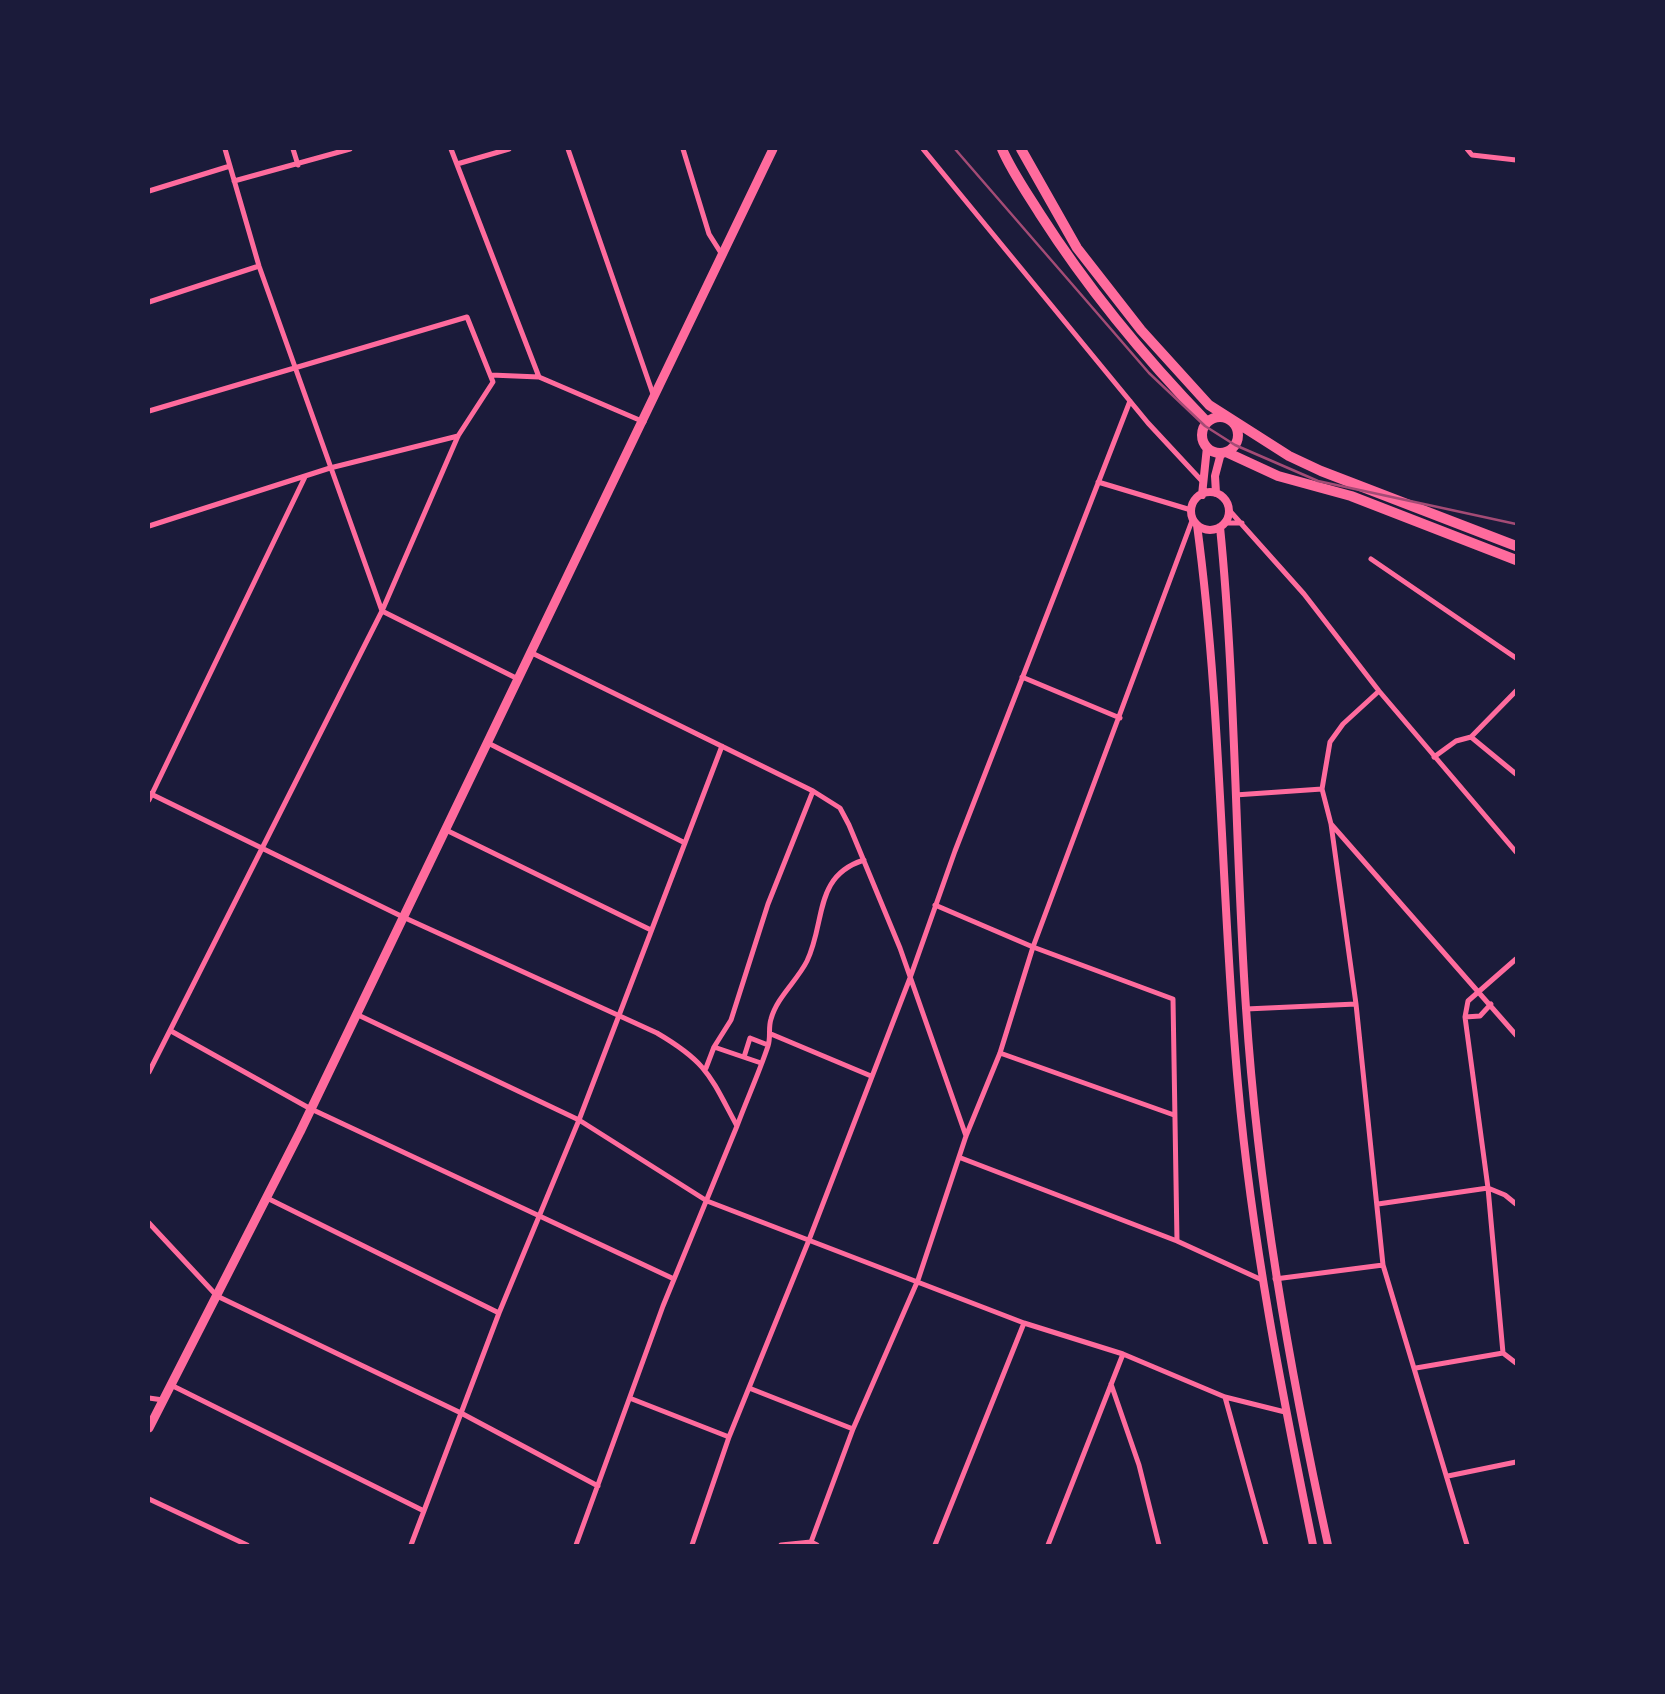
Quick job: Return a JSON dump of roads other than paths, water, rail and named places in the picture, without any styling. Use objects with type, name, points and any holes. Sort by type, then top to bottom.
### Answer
[{"type":"highway","points":[[1002,149],[1054,236],[1088,284],[1134,342],[1207,422]]},
{"type":"highway","points":[[1021,149],[1077,248],[1141,330],[1209,405],[1289,456],[1321,471],[1516,546]]},
{"type":"highway","points":[[1224,452],[1235,445],[1238,436],[1232,422],[1219,417],[1207,422],[1202,437],[1207,447],[1278,476],[1351,496],[1516,560]]},
{"type":"main road","points":[[149,1428],[267,1198],[644,422],[721,253],[773,149]]},
{"type":"main road","points":[[1207,447],[1201,480],[1202,495],[1194,518],[1211,650],[1224,918],[1238,1087],[1262,1280],[1285,1412],[1313,1545]]},
{"type":"main road","points":[[1224,452],[1215,475],[1216,493],[1226,502],[1229,510],[1222,525],[1246,1009],[1275,1279],[1298,1410],[1328,1545]]},
{"type":"main road","points":[[1202,495],[1216,493]]},
{"type":"main road","points":[[1194,518],[1207,530],[1222,525]]},
{"type":"main road","points":[[1262,1280],[1275,1279]]},
{"type":"main road","points":[[1285,1412],[1298,1410]]},
{"type":"street","points":[[225,149],[258,266],[382,611],[518,680]]},
{"type":"street","points":[[293,149],[298,164]]},
{"type":"street","points":[[234,181],[350,149]]},
{"type":"street","points":[[451,149],[539,377]]},
{"type":"street","points":[[457,164],[509,149]]},
{"type":"street","points":[[568,149],[655,398]]},
{"type":"street","points":[[683,149],[709,234],[721,253]]},
{"type":"street","points":[[923,149],[1130,401],[1201,480]]},
{"type":"street","points":[[1467,149],[1472,155],[1516,160]]},
{"type":"street","points":[[149,191],[230,166]]},
{"type":"street","points":[[149,302],[258,266]]},
{"type":"street","points":[[149,411],[296,370],[467,317],[493,382],[458,436],[382,611],[149,1072]]},
{"type":"street","points":[[491,375],[539,377],[644,422]]},
{"type":"street","points":[[692,1545],[729,1437],[809,1240],[1022,677],[1130,401]]},
{"type":"street","points":[[149,526],[330,468],[458,436]]},
{"type":"street","points":[[305,477],[150,796],[403,917],[618,1015],[692,1054],[706,1068],[737,1126]]},
{"type":"street","points":[[811,1542],[853,1429],[918,1280],[967,1136],[1000,1053],[1033,947],[1194,518],[1098,482]]},
{"type":"street","points":[[1229,510],[1304,594],[1379,691],[1516,852]]},
{"type":"street","points":[[1222,525],[1242,523]]},
{"type":"street","points":[[1371,559],[1516,658]]},
{"type":"street","points":[[532,653],[813,791],[840,808],[864,860],[910,978],[967,1136]]},
{"type":"street","points":[[1022,677],[1120,718]]},
{"type":"street","points":[[1379,691],[1343,724],[1330,742],[1322,789],[1331,824],[1356,1004],[1383,1265],[1467,1545]]},
{"type":"street","points":[[1434,757],[1456,741],[1471,737],[1516,691]]},
{"type":"street","points":[[1471,737],[1516,774]]},
{"type":"street","points":[[488,743],[685,843]]},
{"type":"street","points":[[411,1545],[499,1313],[579,1120],[722,746]]},
{"type":"street","points":[[1235,796],[1322,789]]},
{"type":"street","points":[[706,1068],[714,1047],[730,1020],[768,904],[813,791]]},
{"type":"street","points":[[1331,824],[1516,1035]]},
{"type":"street","points":[[446,830],[651,930]]},
{"type":"street","points":[[576,1545],[674,1279],[708,1200],[768,1045],[770,1021],[780,999],[808,959],[818,919],[832,881],[840,870],[864,860]]},
{"type":"street","points":[[935,905],[1033,947],[1172,999],[1177,1241]]},
{"type":"street","points":[[1516,959],[1468,1001],[1465,1017],[1488,1188],[1503,1353],[1516,1363]]},
{"type":"street","points":[[1246,1009],[1356,1004]]},
{"type":"street","points":[[1465,1017],[1480,1016],[1491,1004]]},
{"type":"street","points":[[356,1014],[579,1120],[708,1200],[1024,1323],[1123,1354],[1225,1397],[1285,1412]]},
{"type":"street","points":[[171,1031],[309,1108],[674,1279]]},
{"type":"street","points":[[771,1034],[871,1076]]},
{"type":"street","points":[[744,1057],[750,1038],[768,1045]]},
{"type":"street","points":[[714,1047],[761,1063]]},
{"type":"street","points":[[1000,1053],[1174,1115]]},
{"type":"street","points":[[961,1158],[1177,1241],[1262,1280]]},
{"type":"street","points":[[1378,1204],[1488,1188],[1505,1195],[1516,1204]]},
{"type":"street","points":[[267,1198],[499,1313]]},
{"type":"street","points":[[149,1223],[216,1296],[461,1413],[598,1486]]},
{"type":"street","points":[[1275,1279],[1383,1265]]},
{"type":"street","points":[[934,1545],[1024,1323]]},
{"type":"street","points":[[1416,1368],[1503,1353]]},
{"type":"street","points":[[1048,1545],[1123,1354]]},
{"type":"street","points":[[1111,1384],[1139,1465],[1159,1545]]},
{"type":"street","points":[[171,1385],[424,1511]]},
{"type":"street","points":[[749,1388],[853,1429]]},
{"type":"street","points":[[1225,1397],[1266,1545]]},
{"type":"street","points":[[149,1398],[163,1400]]},
{"type":"street","points":[[632,1399],[729,1437]]},
{"type":"street","points":[[1448,1476],[1516,1462]]},
{"type":"street","points":[[149,1499],[247,1545]]},
{"type":"street","points":[[781,1545],[811,1542],[817,1545]]},
{"type":"railway","points":[[955,149],[1149,373],[1205,426],[1235,445],[1318,481],[1516,524]]}]
